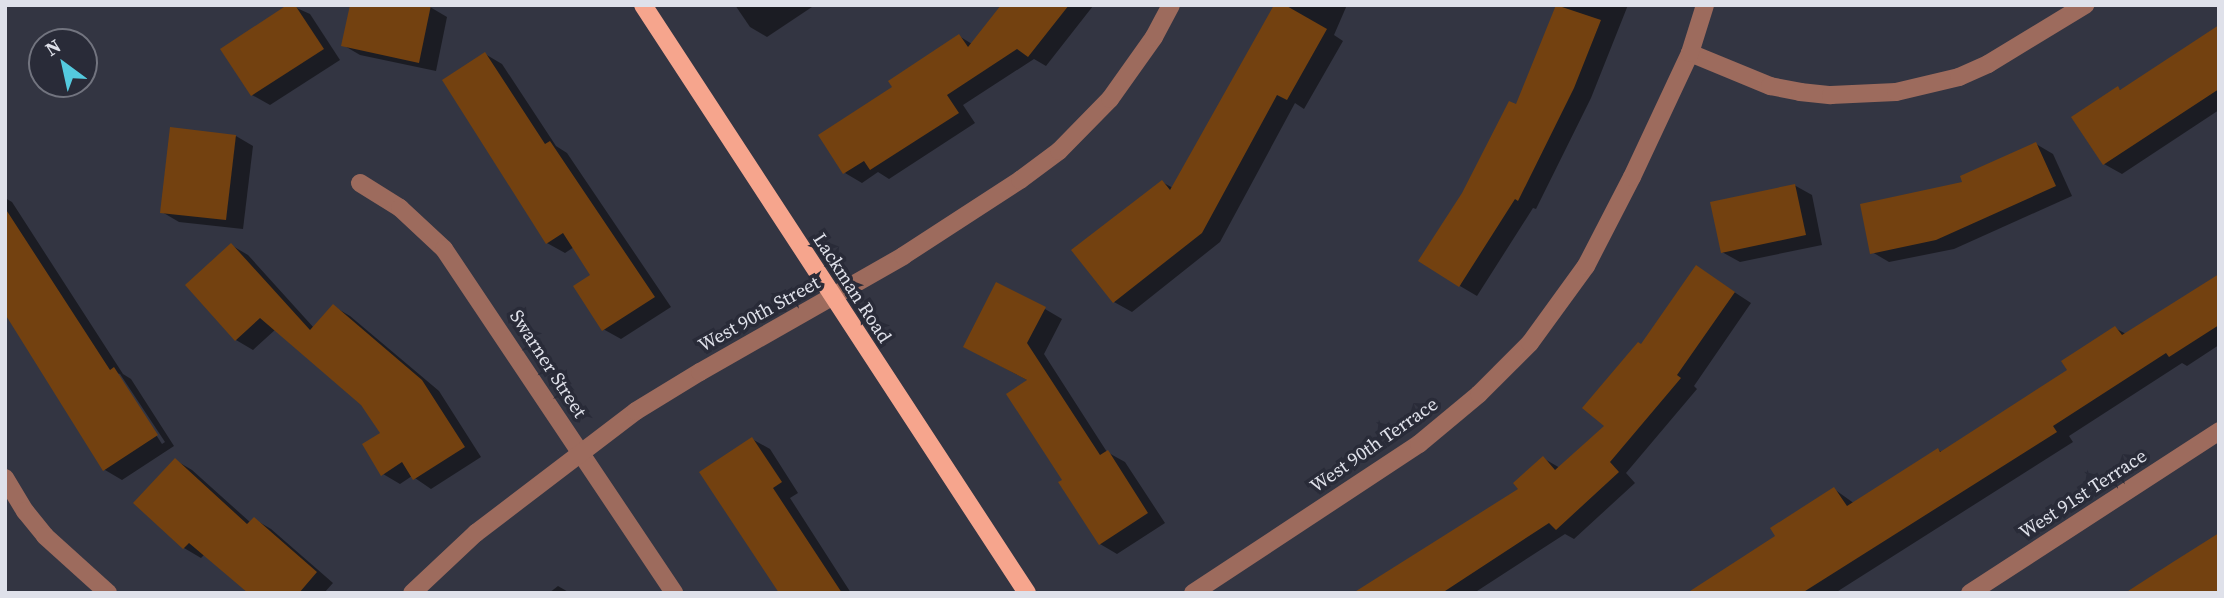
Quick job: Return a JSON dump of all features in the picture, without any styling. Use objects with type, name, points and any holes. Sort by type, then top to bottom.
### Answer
[{"type":"main road","name":"Lackman Road","points":[[643,5],[1027,593]]},
{"type":"street","name":"West 90th Street","points":[[412,593],[477,533],[581,451],[700,372],[833,297],[1009,188],[1059,151],[1111,99],[1154,37],[1171,5]]},
{"type":"street","name":"West 90th Terrace","points":[[1193,593],[1419,444],[1479,394],[1530,343],[1586,266],[1632,177],[1690,53],[1704,5]]},
{"type":"street","points":[[1690,53],[1780,88],[1831,95],[1896,92],[1949,80],[1988,64],[2085,5]]},
{"type":"street","name":"Swarner Street","points":[[360,183],[400,208],[444,249],[674,593]]},
{"type":"street","name":"West 91st Terrace","points":[[1970,593],[2219,431]]},
{"type":"street","points":[[5,478],[24,511],[45,536],[108,593]]},
{"type":"building","points":[[287,5],[295,5],[324,49],[251,96],[220,49]]},
{"type":"building","points":[[350,5],[431,5],[419,63],[341,46]]},
{"type":"building","points":[[1001,5],[1069,5],[1028,57],[1017,49],[947,95],[959,113],[870,170],[864,161],[843,174],[818,135],[892,87],[888,81],[959,34],[968,47]]},
{"type":"building","points":[[1274,5],[1285,5],[1327,29],[1287,100],[1277,95],[1202,233],[1113,303],[1071,250],[1162,180],[1170,190]]},
{"type":"building","points":[[1556,5],[1601,20],[1574,88],[1518,201],[1515,199],[1459,287],[1418,261],[1462,193],[1509,101],[1516,104]]},
{"type":"building","points":[[2219,25],[2219,89],[2103,165],[2071,117],[2118,86],[2120,90]]},
{"type":"building","points":[[485,52],[545,144],[550,141],[655,297],[602,331],[573,286],[590,275],[563,233],[546,244],[442,80]]},
{"type":"building","points":[[170,127],[236,135],[226,220],[160,213]]},
{"type":"building","points":[[2036,142],[2056,186],[1936,240],[1870,254],[1860,204],[1962,182],[1960,176]]},
{"type":"building","points":[[1795,184],[1806,235],[1721,253],[1710,202]]},
{"type":"building","points":[[5,208],[110,370],[114,367],[158,435],[103,471],[5,314]]},
{"type":"building","points":[[231,243],[310,330],[333,304],[422,380],[465,447],[413,480],[402,462],[381,476],[362,444],[380,433],[361,405],[260,318],[235,341],[185,285]]},
{"type":"building","points":[[1696,265],[1735,292],[1677,375],[1681,378],[1610,462],[1619,472],[1556,530],[1549,523],[1442,593],[1353,593],[1518,489],[1513,483],[1543,456],[1555,470],[1604,426],[1582,408],[1638,342],[1641,344]]},
{"type":"building","points":[[2219,274],[2219,325],[2169,357],[2166,353],[2053,426],[2057,432],[1802,593],[1687,593],[1775,536],[1770,528],[1834,487],[1847,506],[1938,448],[1940,452],[2067,370],[2061,361],[2115,326],[2122,335]]},
{"type":"building","points":[[996,282],[1046,307],[1027,343],[1100,455],[1108,450],[1148,513],[1099,545],[1058,482],[1062,480],[1006,394],[1027,380],[963,347]]},
{"type":"building","points":[[752,437],[782,482],[773,488],[842,593],[779,593],[699,472]]},
{"type":"building","points":[[175,458],[247,524],[254,517],[317,572],[299,593],[248,593],[189,543],[183,549],[133,503]]},
{"type":"building","points":[[2219,533],[2219,593],[2125,593],[2173,562]]}]
